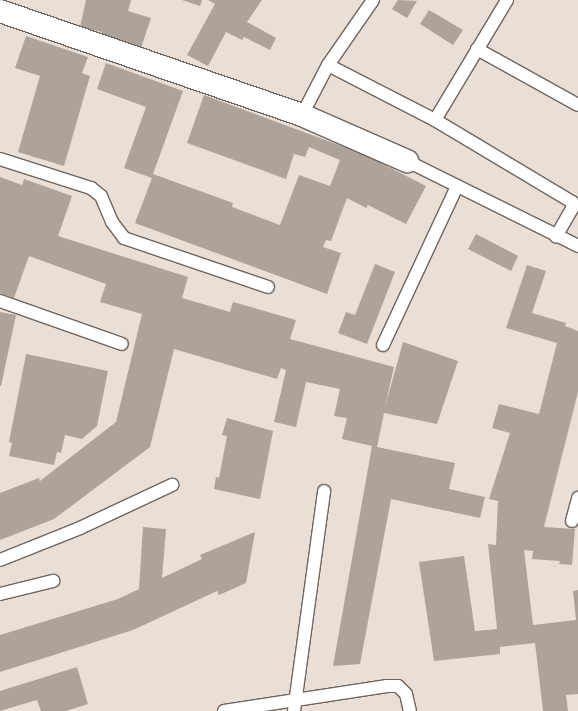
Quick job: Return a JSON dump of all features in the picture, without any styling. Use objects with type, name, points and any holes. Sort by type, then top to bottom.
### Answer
[{"type":"street","points":[[0,11],[302,115],[407,160]]},
{"type":"lane","points":[[302,115],[328,65],[373,0]]},
{"type":"lane","points":[[435,120],[507,0]]},
{"type":"lane","points":[[477,49],[578,105]]},
{"type":"lane","points":[[328,65],[435,120],[572,202],[574,207],[556,236]]},
{"type":"lane","points":[[0,159],[91,188],[101,196],[112,222],[124,238],[268,287]]},
{"type":"lane","points":[[407,160],[578,246]]},
{"type":"lane","points":[[383,345],[457,186]]},
{"type":"lane","points":[[0,301],[122,344]]},
{"type":"lane","points":[[0,560],[80,528],[172,485]]},
{"type":"lane","points":[[294,706],[324,491]]},
{"type":"lane","points":[[572,521],[578,498]]},
{"type":"lane","points":[[0,594],[53,580]]},
{"type":"lane","points":[[224,711],[294,706],[398,686],[406,694],[410,711]]},
{"type":"building","points":[[86,0],[131,0],[128,11],[151,18],[141,48],[101,35],[102,32],[80,27]]},
{"type":"building","points":[[182,0],[202,0],[200,6]]},
{"type":"building","points":[[208,0],[262,0],[247,22],[276,38],[270,50],[244,37],[242,40],[226,32],[208,66],[187,55],[215,4]]},
{"type":"building","points":[[398,0],[417,1],[407,18],[392,9]]},
{"type":"building","points":[[429,10],[463,30],[453,45],[420,24]]},
{"type":"building","points":[[26,36],[88,57],[82,73],[90,76],[64,166],[18,152],[40,76],[15,68]]},
{"type":"building","points":[[106,63],[183,91],[153,174],[233,203],[232,207],[280,225],[299,175],[330,186],[340,160],[309,147],[305,157],[294,154],[286,179],[187,143],[204,95],[363,154],[426,186],[406,224],[368,205],[366,208],[347,198],[331,241],[326,240],[323,247],[341,253],[327,294],[135,223],[152,178],[124,168],[146,107],[97,89]]},
{"type":"building","points":[[0,177],[22,185],[24,179],[72,196],[58,236],[188,277],[182,298],[230,312],[233,302],[296,320],[290,339],[394,367],[385,407],[403,342],[458,361],[437,424],[384,413],[377,447],[455,463],[449,489],[485,497],[480,518],[391,499],[360,664],[333,666],[372,446],[342,439],[347,418],[334,416],[340,389],[306,382],[296,427],[274,422],[286,370],[281,368],[277,379],[174,349],[150,447],[54,519],[0,540],[0,493],[39,478],[40,481],[116,422],[142,314],[100,302],[106,284],[29,256],[14,298],[0,293]]},
{"type":"building","points":[[476,234],[518,256],[511,271],[468,249]]},
{"type":"building","points":[[375,264],[395,272],[367,344],[338,333],[346,312],[355,315]]},
{"type":"building","points":[[527,265],[546,271],[532,313],[566,323],[565,326],[578,331],[578,392],[544,527],[575,529],[572,565],[559,564],[560,561],[532,559],[533,551],[524,550],[533,625],[576,620],[573,591],[578,590],[578,694],[566,695],[568,711],[543,711],[535,643],[500,647],[500,654],[434,661],[419,562],[464,556],[475,631],[497,629],[488,544],[496,545],[498,501],[489,499],[510,433],[492,428],[499,404],[539,414],[557,343],[506,328]]},
{"type":"building","points":[[0,312],[16,315],[1,386],[0,386]]},
{"type":"building","points":[[26,354],[108,371],[97,426],[82,439],[65,435],[61,453],[57,452],[54,465],[9,456],[12,443],[9,442]]},
{"type":"building","points":[[227,418],[273,431],[260,499],[214,489],[216,477],[219,478],[227,436],[222,435]]},
{"type":"building","points":[[143,527],[166,529],[162,578],[202,559],[200,555],[255,532],[246,583],[219,595],[217,591],[133,630],[0,672],[0,635],[118,599],[139,589]]},
{"type":"building","points":[[77,667],[88,704],[66,711],[41,711],[37,700],[0,711],[0,691]]}]
